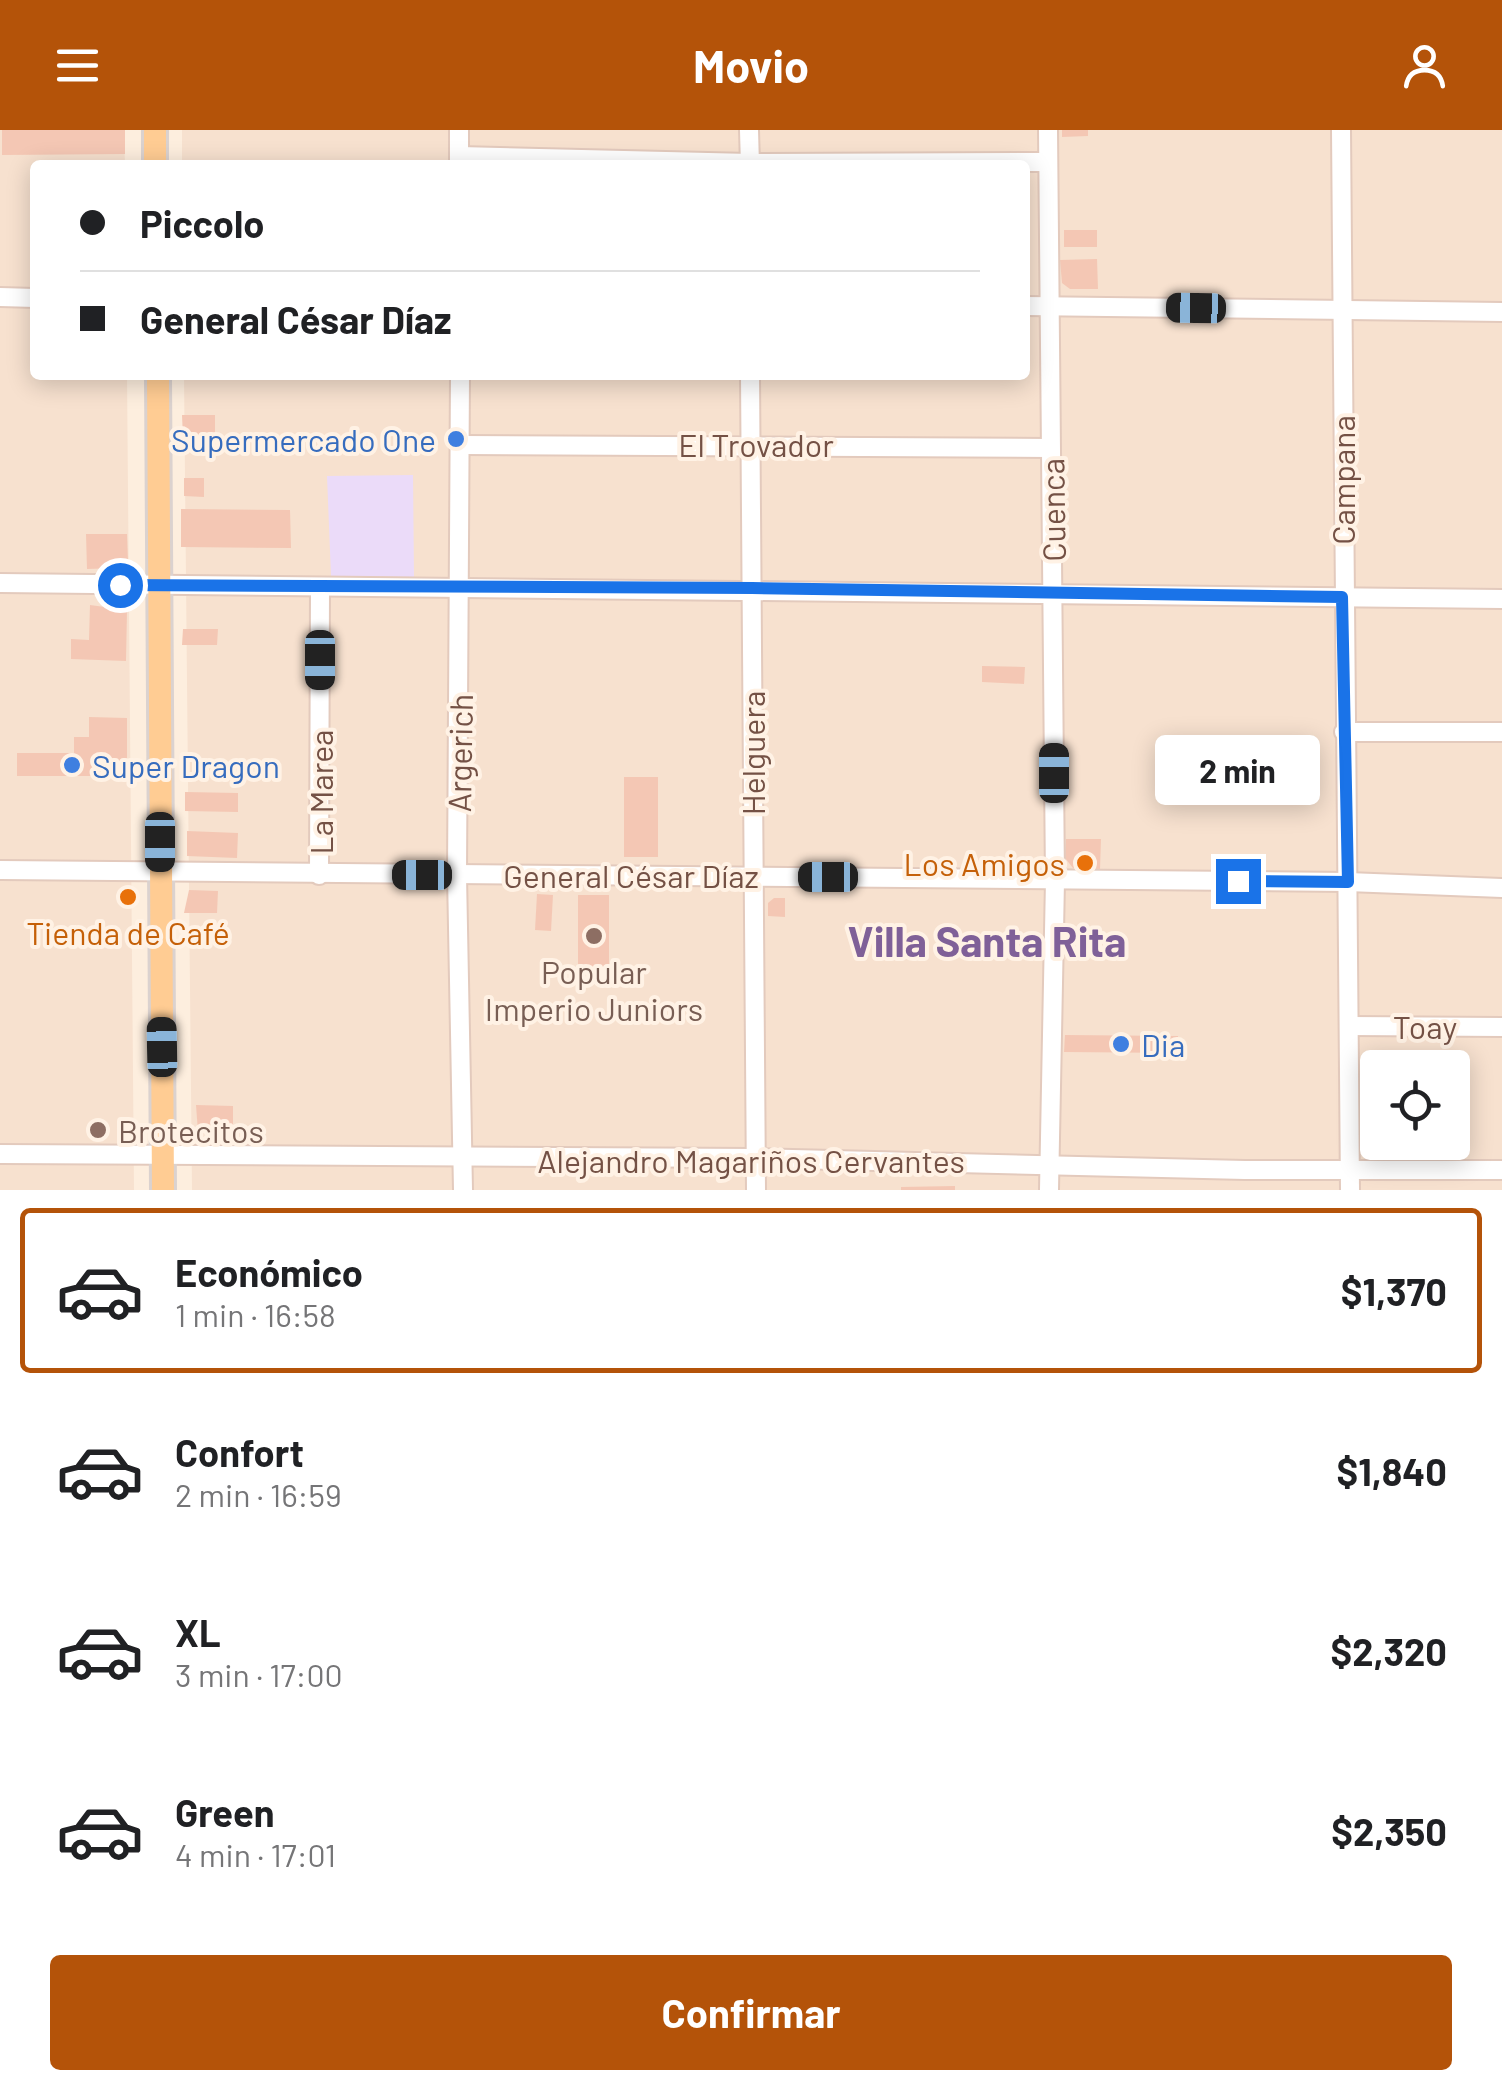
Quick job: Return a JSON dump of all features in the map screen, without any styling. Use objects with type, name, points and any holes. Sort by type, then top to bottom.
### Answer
[{"type":"main road","points":[[154,130],[155,160]]},
{"type":"main road","points":[[158,380],[163,1190]]},
{"type":"street","points":[[459,130],[459,160]]},
{"type":"street","points":[[750,130],[750,160]]},
{"type":"street","name":"Cuenca","points":[[1048,130],[1055,880],[1049,1190]]},
{"type":"street","name":"Campana","points":[[1341,130],[1350,1190]]},
{"type":"street","points":[[1030,162],[1048,162]]},
{"type":"street","points":[[0,297],[30,298]]},
{"type":"street","points":[[1030,306],[1502,312]]},
{"type":"street","name":"Argerich","points":[[460,380],[462,589],[457,874],[463,1190]]},
{"type":"street","name":"Helguera","points":[[750,380],[756,1190]]},
{"type":"street","name":"El Trovador","points":[[462,444],[1050,448]]},
{"type":"street","points":[[0,583],[752,588],[1054,596],[1502,599]]},
{"type":"street","name":"La Marea","points":[[320,588],[320,875]]},
{"type":"street","points":[[1344,732],[1502,732]]},
{"type":"street","name":"General César Díaz","points":[[0,870],[1348,882],[1502,888]]},
{"type":"street","name":"Toay","points":[[1349,1026],[1502,1026]]},
{"type":"street","name":"Alejandro Magariños Cervantes","points":[[0,1154],[756,1158],[1245,1170],[1502,1170]]},
{"type":"street","points":[[1245,1170],[1245,1190]]},
{"type":"shaded area","points":[[0,130],[124,130],[125,160],[30,160],[30,380],[127,380],[134,1190],[0,1190]]},
{"type":"shaded area","points":[[182,130],[1502,130],[1502,1190],[192,1190],[184,380],[1030,380],[1030,160],[182,160]]},
{"type":"shaded area","points":[[413,475],[414,577],[331,576],[327,476]]},
{"type":"building","points":[[2,130],[125,130],[125,154],[2,155]]},
{"type":"building","points":[[1062,130],[1088,130],[1088,136],[1062,137]]},
{"type":"building","points":[[1064,230],[1097,230],[1097,247],[1064,247]]},
{"type":"building","points":[[1097,259],[1098,289],[1070,289],[1062,283],[1060,260]]},
{"type":"building","points":[[182,415],[215,415],[215,438],[183,438]]},
{"type":"building","points":[[184,478],[204,478],[204,497],[184,496]]},
{"type":"building","points":[[181,509],[290,510],[291,548],[181,547]]},
{"type":"building","points":[[86,534],[127,534],[128,562],[116,568],[87,569]]},
{"type":"building","points":[[90,605],[127,610],[126,661],[71,659],[71,639],[89,640]]},
{"type":"building","points":[[183,629],[218,629],[217,645],[182,645]]},
{"type":"building","points":[[982,666],[1025,667],[1024,684],[982,682]]},
{"type":"building","name":"Super Dragon","points":[[89,717],[127,718],[127,776],[17,776],[17,753],[74,753],[74,737],[89,737]]},
{"type":"building","points":[[624,777],[658,777],[658,857],[624,857]]},
{"type":"building","points":[[185,792],[238,793],[238,812],[185,811]]},
{"type":"building","points":[[187,831],[238,833],[237,858],[187,856]]},
{"type":"building","points":[[1066,839],[1101,839],[1100,869],[1073,868],[1065,858]]},
{"type":"building","points":[[189,890],[218,891],[217,913],[184,913]]},
{"type":"building","points":[[537,894],[553,895],[551,931],[535,930]]},
{"type":"building","name":"Popular Imperio Juniors","points":[[578,895],[609,895],[609,977],[578,976]]},
{"type":"building","points":[[774,898],[785,898],[785,917],[768,916],[768,903]]},
{"type":"building","name":"Dia","points":[[1065,1035],[1178,1036],[1178,1053],[1064,1052]]},
{"type":"building","points":[[196,1105],[233,1106],[233,1136],[198,1132]]},
{"type":"building","points":[[955,1186],[955,1190],[901,1190],[901,1187]]},
{"type":"place","name":"Supermercado One","points":[[456,439]]},
{"type":"place","name":"Super Dragon","points":[[72,765]]},
{"type":"place","name":"Los Amigos","points":[[1085,863]]},
{"type":"place","name":"Tienda de Café","points":[[128,897]]},
{"type":"place","name":"Popular Imperio Juniors","points":[[594,936]]},
{"type":"place","name":"Dia","points":[[1121,1044]]},
{"type":"place","name":"Brotecitos","points":[[98,1130]]},
{"type":"district","name":"Villa Santa Rita","points":[[987,940]]},
{"type":"route","points":[[120,585],[752,588],[1054,596],[1342,597],[1348,882],[1238,881]]}]
